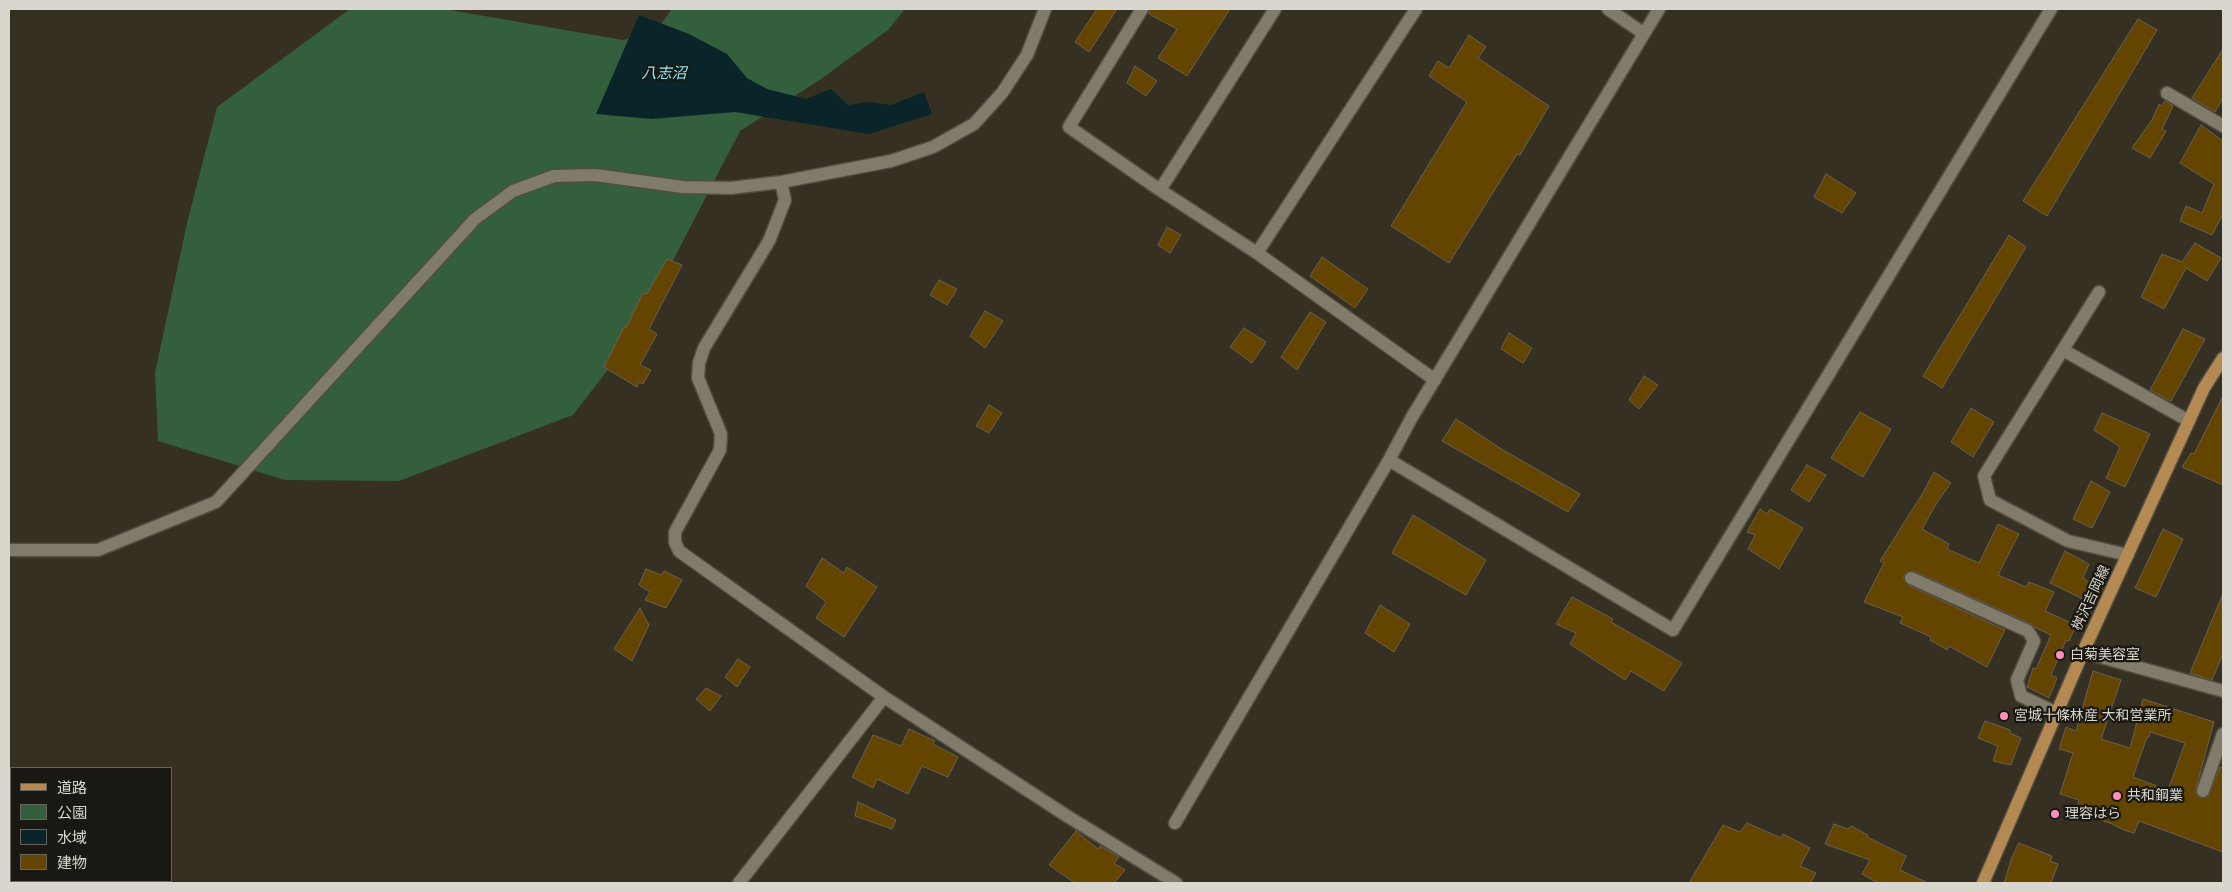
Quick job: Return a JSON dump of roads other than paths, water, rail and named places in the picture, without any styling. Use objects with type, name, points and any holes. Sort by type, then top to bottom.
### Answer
[{"type":"main road","name":"桝沢吉岡線","points":[[1983,883],[2083,652],[2204,388],[2223,358]]},
{"type":"street","points":[[9,550],[98,550],[216,502],[475,219],[513,190],[554,176],[595,175],[683,187],[731,188],[781,182],[891,160],[933,147],[974,124],[1002,93],[1027,55],[1045,9]]},
{"type":"street","points":[[1142,9],[1069,126],[1160,190],[1257,253],[1435,380]]},
{"type":"street","points":[[1160,190],[1275,9]]},
{"type":"street","points":[[1257,253],[1416,9]]},
{"type":"street","points":[[1608,9],[1643,33]]},
{"type":"street","points":[[1175,823],[1435,380],[1659,9]]},
{"type":"street","points":[[1389,460],[1673,630],[2051,9]]},
{"type":"street","points":[[2167,92],[2223,126]]},
{"type":"street","points":[[781,182],[785,200],[769,240],[704,348],[699,364],[698,378],[721,434],[720,450],[679,521],[675,532],[675,542],[679,551],[884,696],[1067,816],[1176,883]]},
{"type":"street","points":[[2099,292],[1984,476],[1990,500],[2068,541],[2128,554]]},
{"type":"street","points":[[2063,350],[2189,421]]},
{"type":"street","points":[[1911,578],[2028,631],[2034,641],[2017,680],[2021,696],[2057,713]]},
{"type":"street","points":[[2083,652],[2223,692]]},
{"type":"street","points":[[739,883],[884,696]]},
{"type":"street","points":[[2203,791],[2223,734]]},
{"type":"water","name":"八志沼","points":[[639,15],[689,34],[727,54],[747,78],[767,89],[806,99],[831,89],[848,105],[868,102],[891,105],[924,92],[932,114],[869,134],[735,112],[652,119],[596,114]]},
{"type":"place","name":"白菊美容室","points":[[2060,655]]},
{"type":"place","name":"宮城十條林産 大和営業所","points":[[2004,716]]},
{"type":"place","name":"共和鋼業","points":[[2117,796]]},
{"type":"place","name":"理容はら","points":[[2055,814]]}]
